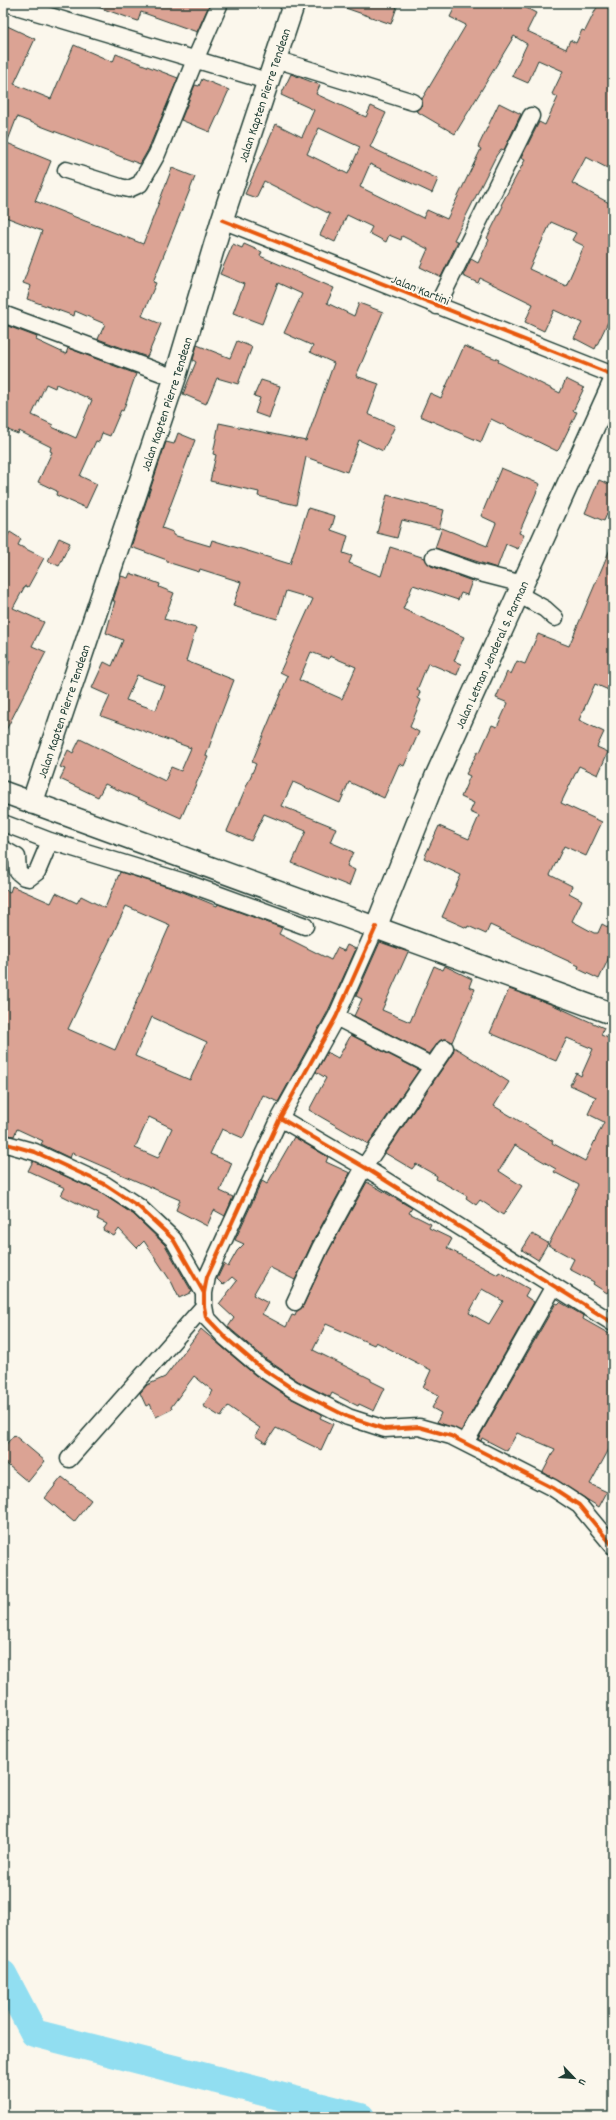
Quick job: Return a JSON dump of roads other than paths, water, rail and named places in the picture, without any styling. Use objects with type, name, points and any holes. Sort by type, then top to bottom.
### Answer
[{"type":"main road","name":"Jalan Kapten Pierre Tendean","points":[[32,803],[175,378],[222,220],[294,3]]},
{"type":"main road","name":"Jalan Letnan Jenderal S. Parman","points":[[376,926],[436,776],[613,384]]},
{"type":"main road","points":[[3,792],[376,926],[613,1014]]},
{"type":"street","points":[[6,3],[267,81]]},
{"type":"street","points":[[66,170],[129,189],[140,184],[157,154],[220,3]]},
{"type":"street","points":[[276,59],[413,102]]},
{"type":"street","points":[[437,306],[531,116]]},
{"type":"street","name":"Jalan Kartini","points":[[222,220],[613,375]]},
{"type":"street","points":[[3,314],[175,378]]},
{"type":"street","points":[[434,557],[489,576],[520,589],[555,618]]},
{"type":"street","points":[[3,823],[50,841],[184,882],[305,926]]},
{"type":"street","points":[[3,849],[17,857],[18,872],[24,877],[29,878],[37,872],[50,841]]},
{"type":"street","points":[[376,926],[336,1017],[280,1118],[207,1277],[204,1299],[206,1317],[226,1338],[260,1367],[293,1389],[348,1417],[385,1429],[420,1427],[440,1431],[553,1488],[579,1505],[613,1546]]},
{"type":"street","points":[[336,1017],[432,1066]]},
{"type":"street","points":[[295,1302],[320,1248],[364,1167],[445,1048]]},
{"type":"street","points":[[280,1118],[364,1167],[613,1323]]},
{"type":"street","points":[[3,1143],[36,1152],[104,1184],[139,1208],[173,1239],[204,1299]]},
{"type":"street","points":[[465,1443],[554,1286]]},
{"type":"street","points":[[69,1459],[204,1299]]},
{"type":"waterway","points":[[3,1974],[34,2033],[361,2117]]}]
